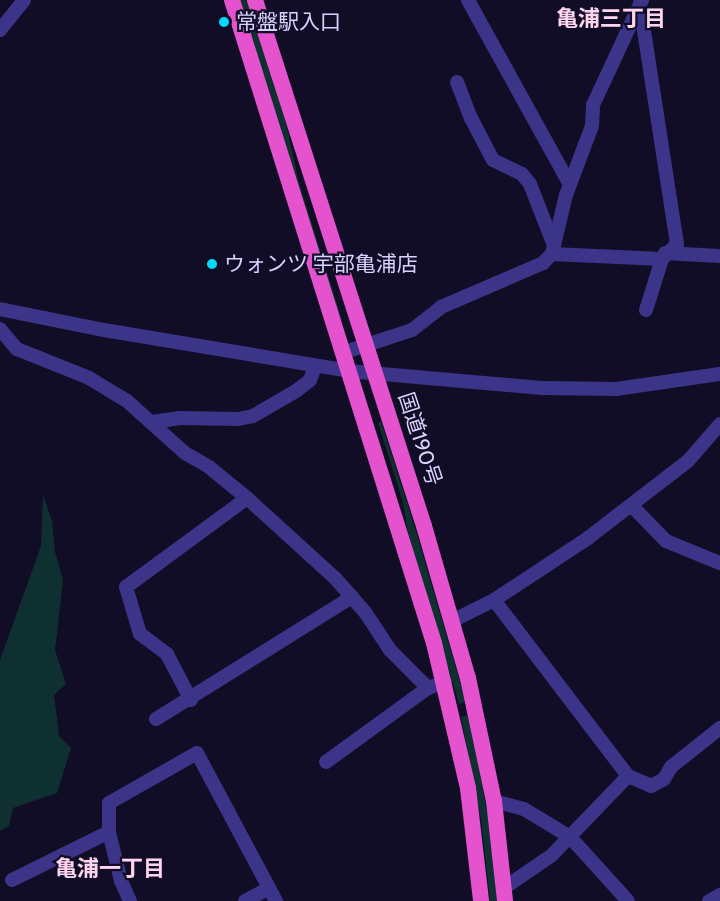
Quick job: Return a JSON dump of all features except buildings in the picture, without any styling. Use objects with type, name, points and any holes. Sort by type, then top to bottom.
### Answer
[{"type":"highway","points":[[232,0],[445,682],[468,788],[481,901]]},
{"type":"highway","name":"国道190号","points":[[255,0],[367,346],[468,678],[494,801],[505,894]]},
{"type":"street","points":[[0,30],[24,0]]},
{"type":"street","points":[[468,0],[570,185]]},
{"type":"street","points":[[342,353],[412,330],[441,307],[543,263],[553,248],[570,185],[592,126],[593,105],[641,2]]},
{"type":"street","points":[[641,2],[677,227],[677,244],[663,256],[646,310]]},
{"type":"street","points":[[457,82],[471,118],[493,160],[522,174],[526,179],[553,248]]},
{"type":"street","points":[[553,248],[663,256],[720,256]]},
{"type":"street","points":[[0,309],[98,329],[348,371],[544,388],[616,389],[720,374]]},
{"type":"street","points":[[0,328],[17,350],[34,354],[89,378],[127,401],[185,453],[209,467],[247,498],[335,578],[352,597],[390,650],[428,687]]},
{"type":"street","points":[[152,422],[179,418],[238,419],[253,416],[296,391],[310,380],[315,367]]},
{"type":"street","points":[[452,621],[494,600],[588,538],[688,461],[720,424]]},
{"type":"street","points":[[191,700],[167,654],[140,634],[126,587],[247,498]]},
{"type":"street","points":[[631,505],[666,541],[720,563]]},
{"type":"street","points":[[156,719],[191,700],[264,650],[352,597]]},
{"type":"street","points":[[494,600],[628,776],[651,786],[664,779],[671,767],[720,728]]},
{"type":"street","points":[[326,762],[428,687],[445,682]]},
{"type":"street","points":[[130,901],[121,881],[109,832],[109,802],[197,753],[276,901]]},
{"type":"street","points":[[505,894],[552,855],[628,776]]},
{"type":"street","points":[[494,801],[524,809],[570,837],[628,901]]},
{"type":"street","points":[[12,880],[109,832]]},
{"type":"street","points":[[245,901],[269,888]]},
{"type":"street","points":[[709,901],[720,895]]},
{"type":"green space","points":[[240,0],[248,0],[287,127],[298,179],[342,320],[339,321]]},
{"type":"green space","points":[[381,421],[466,702],[459,704],[408,533],[403,502],[378,423]]},
{"type":"green space","points":[[43,495],[52,521],[55,552],[63,580],[55,650],[66,684],[54,695],[59,736],[71,748],[57,793],[13,808],[9,826],[0,831],[0,660],[41,546]]},
{"type":"green space","points":[[469,715],[488,818],[497,901],[490,901],[481,819],[461,717]]},
{"type":"place","name":"常盤駅入口","points":[[224,22]]},
{"type":"place","name":"ウォンツ 宇部亀浦店","points":[[212,264]]},
{"type":"district","name":"亀浦三丁目","points":[[611,19]]},
{"type":"district","name":"亀浦一丁目","points":[[110,869]]}]
